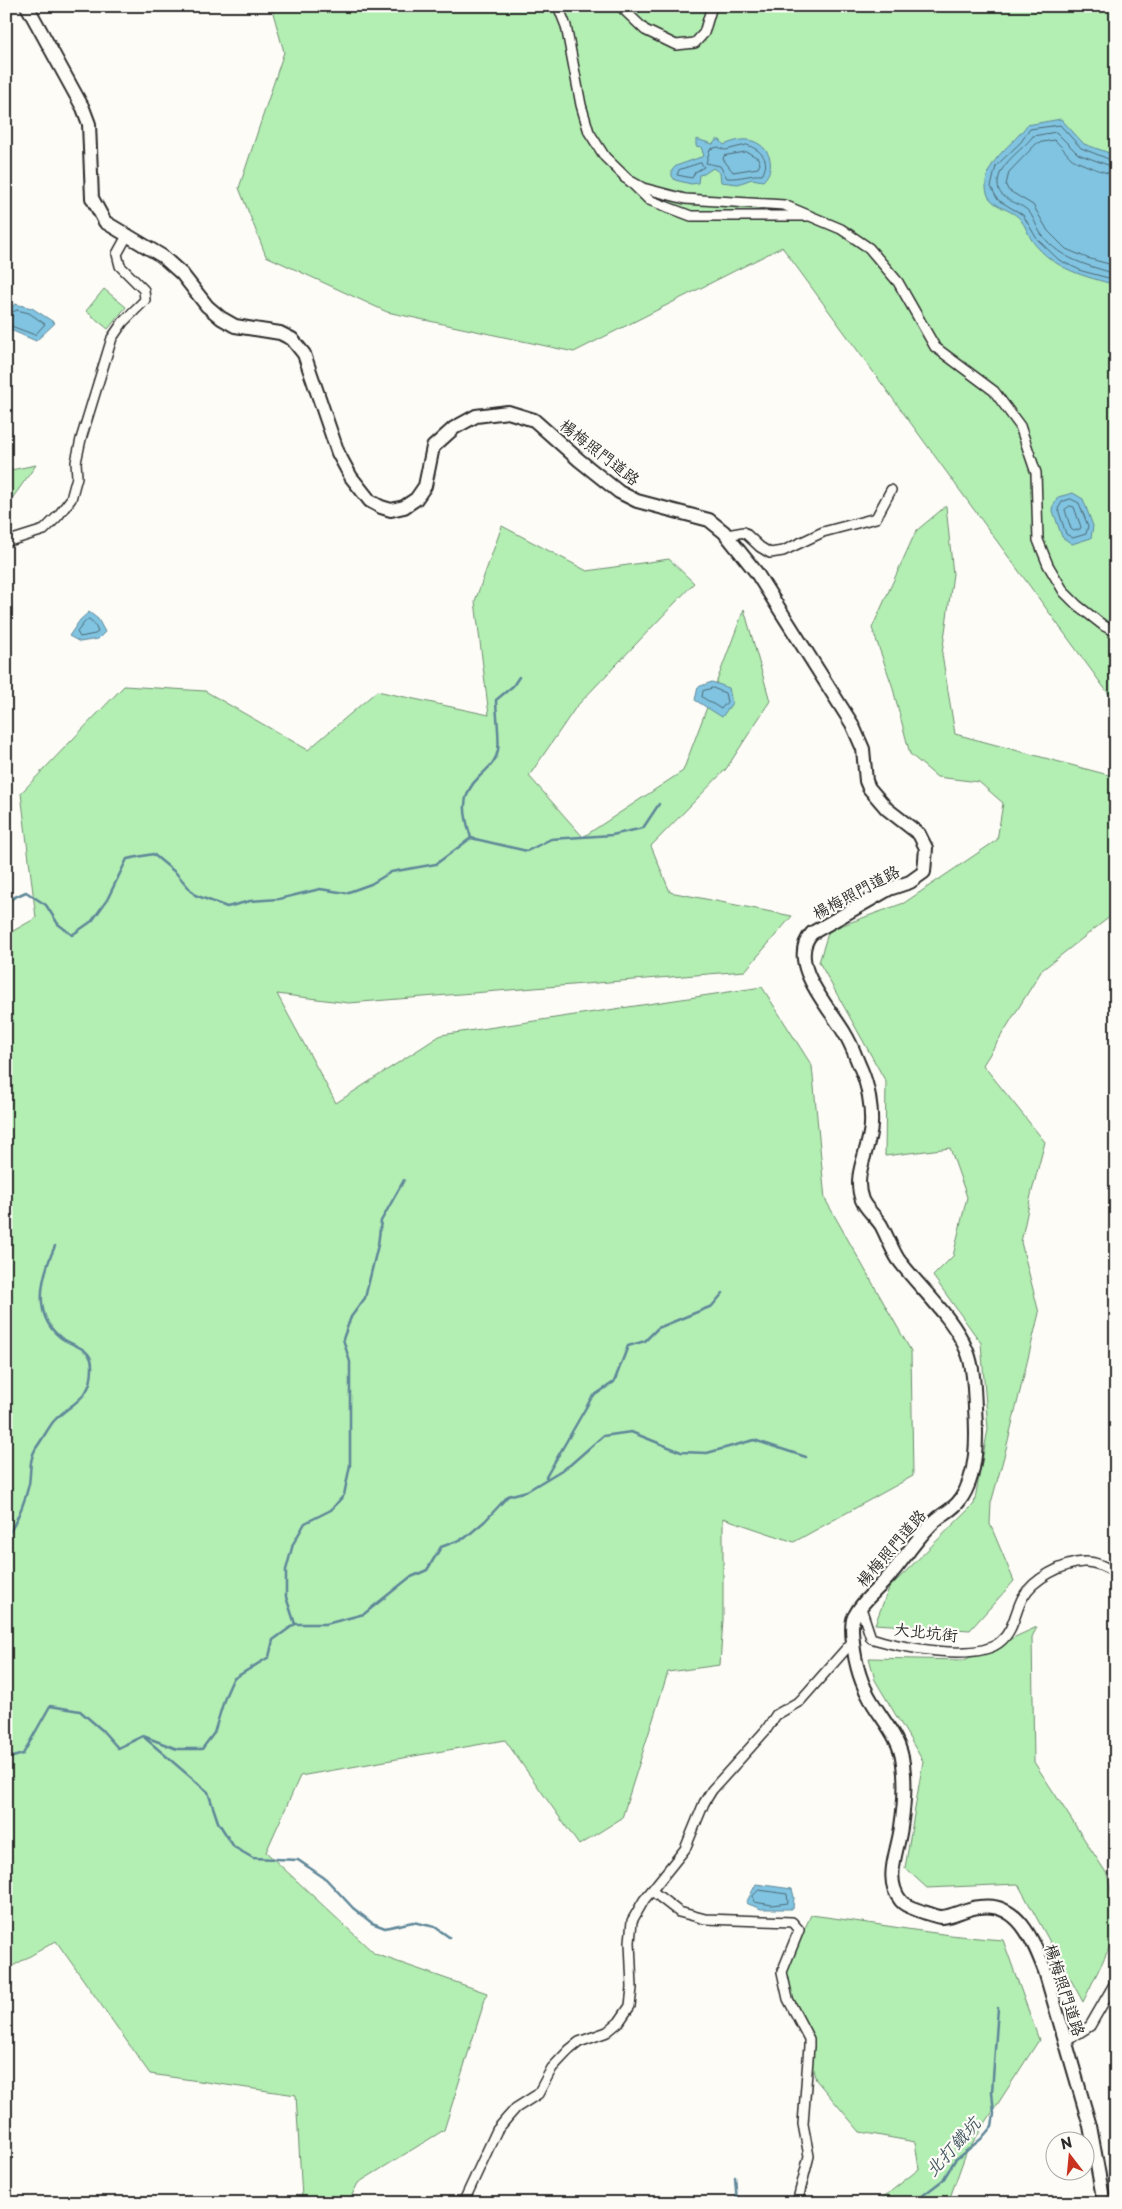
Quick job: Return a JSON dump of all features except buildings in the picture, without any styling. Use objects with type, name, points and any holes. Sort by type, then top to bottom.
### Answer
[{"type":"street","name":"楊梅照門道路","points":[[27,6],[81,103],[89,124],[92,198],[105,222],[162,256],[182,274],[207,306],[221,318],[235,326],[280,333],[292,339],[304,354],[338,453],[351,477],[370,501],[391,510],[404,507],[416,499],[425,486],[433,447],[454,428],[476,416],[508,412],[534,420],[579,460],[620,492],[637,502],[710,520],[727,535],[756,572],[852,724],[863,749],[866,781],[869,788],[887,809],[919,834],[926,848],[924,872],[910,882],[889,889],[812,934],[805,941],[804,948],[805,962],[811,980],[845,1034],[863,1074],[868,1095],[871,1126],[858,1186],[864,1204],[882,1226],[898,1258],[952,1327],[967,1351],[973,1382],[978,1443],[968,1483],[961,1499],[950,1510],[939,1517],[912,1545],[890,1576],[877,1586],[852,1619],[853,1641],[857,1667],[865,1688],[891,1729],[901,1751],[904,1764],[901,1830],[892,1872],[893,1886],[902,1902],[910,1908],[941,1917],[981,1906],[1005,1909],[1018,1918],[1040,1957],[1066,2042],[1090,2126],[1104,2203]]},
{"type":"street","points":[[558,6],[566,26],[580,105],[589,132],[605,157],[649,200],[690,216],[756,218],[812,216]]},
{"type":"street","points":[[620,6],[645,30],[676,45],[695,43],[704,33],[712,6]]},
{"type":"street","points":[[625,178],[643,188],[685,199],[784,205],[841,229],[869,248],[898,282],[935,347],[994,391],[1020,426],[1036,473],[1038,540],[1048,565],[1064,592],[1077,605],[1104,626],[1116,632]]},
{"type":"street","points":[[6,542],[44,530],[71,499],[77,477],[76,462],[81,439],[112,338],[123,322],[146,300],[144,290],[120,266],[117,254],[128,234]]},
{"type":"street","points":[[727,535],[744,532],[760,547],[770,552],[783,551],[823,532],[876,518],[891,490]]},
{"type":"street","name":"大北坑街","points":[[861,1608],[871,1638],[892,1645],[948,1652],[989,1648],[1001,1642],[1011,1626],[1030,1585],[1051,1571],[1083,1562],[1100,1564],[1116,1572]]},
{"type":"street","points":[[463,2203],[497,2130],[508,2117],[516,2108],[538,2094],[552,2068],[569,2050],[579,2042],[607,2032],[619,2022],[630,2006],[632,1988],[630,1942],[632,1921],[652,1891],[685,1849],[712,1790],[766,1730],[776,1715],[800,1701],[853,1641]]},
{"type":"street","points":[[652,1891],[679,1912],[705,1919],[792,1922],[799,1930],[782,1972],[788,1999],[809,2039],[810,2046],[803,2124],[809,2156],[797,2203]]},
{"type":"street","points":[[1066,2042],[1090,2026],[1116,1981]]},
{"type":"green space","points":[[271,6],[1116,6],[1116,704],[782,247],[574,352],[387,312],[266,256],[239,188],[284,52]]},
{"type":"green space","points":[[104,289],[126,307],[108,329],[86,311]]},
{"type":"green space","points":[[36,465],[6,507],[6,471]]},
{"type":"green space","points":[[946,506],[953,574],[942,654],[955,734],[1116,777],[1116,912],[1042,970],[983,1065],[1045,1142],[1021,1242],[1039,1313],[991,1503],[990,1524],[1014,1581],[970,1630],[875,1624],[889,1588],[974,1504],[988,1429],[981,1343],[933,1276],[953,1256],[967,1197],[950,1148],[885,1156],[886,1082],[819,962],[829,930],[904,903],[997,840],[1003,803],[979,782],[937,777],[910,754],[892,685],[872,628],[916,531]]},
{"type":"green space","points":[[502,526],[587,571],[669,559],[694,583],[576,707],[529,776],[583,837],[683,771],[744,609],[770,701],[726,769],[651,846],[670,892],[792,916],[745,971],[349,1003],[277,994],[336,1103],[441,1035],[762,987],[812,1066],[825,1199],[911,1351],[913,1476],[794,1542],[723,1518],[723,1620],[720,1665],[668,1672],[622,1818],[579,1845],[505,1740],[300,1776],[266,1852],[375,1954],[487,1993],[444,2130],[358,2183],[348,2203],[300,2203],[302,2198],[296,2095],[150,2074],[56,1941],[6,1970],[6,935],[36,918],[21,793],[124,686],[205,691],[308,750],[377,691],[489,715],[475,601]]},
{"type":"green space","points":[[1037,1627],[1032,1637],[1034,1762],[1107,1874],[1116,1911],[1116,1934],[1083,2002],[1018,1884],[927,1888],[905,1868],[923,1761],[875,1680],[869,1658],[964,1660]]},
{"type":"green space","points":[[811,1915],[1003,1940],[1039,2040],[966,2153],[948,2203],[876,2203],[919,2169],[915,2142],[860,2132],[816,2080],[783,1975]]},
{"type":"water","points":[[1061,119],[1084,144],[1112,154],[1116,162],[1116,285],[1060,266],[1033,242],[1016,215],[995,203],[987,194],[987,177],[990,169],[1001,153],[1027,125]]},
{"type":"water","points":[[696,139],[713,144],[716,140],[720,140],[724,145],[742,140],[755,142],[769,156],[770,169],[768,175],[763,181],[752,179],[738,184],[721,182],[720,173],[713,168],[699,175],[698,183],[691,184],[675,180],[672,176],[672,170],[676,166],[704,156],[701,147],[696,146]]},
{"type":"water","points":[[15,304],[32,308],[55,323],[36,341],[6,328],[6,312]]},
{"type":"water","points":[[1073,493],[1083,499],[1093,526],[1091,538],[1072,544],[1062,537],[1052,508],[1058,497]]},
{"type":"water","points":[[89,612],[98,619],[105,632],[98,639],[80,642],[69,636],[80,620]]},
{"type":"water","points":[[712,682],[729,688],[732,703],[722,717],[695,700],[698,687]]},
{"type":"water","points":[[756,1884],[792,1889],[794,1897],[793,1909],[761,1909],[746,1903]]},
{"type":"waterway","points":[[471,838],[465,814],[468,791],[491,765],[497,755],[499,740],[496,700],[513,686],[519,677]]},
{"type":"waterway","points":[[6,901],[26,892],[46,905],[58,924],[72,935],[92,921],[107,900],[127,859],[153,854],[176,873],[195,895],[227,907],[250,901],[279,899],[320,889],[346,893],[371,884],[391,872],[436,864],[471,838],[527,851],[551,839],[612,835],[643,828],[659,804]]},
{"type":"waterway","points":[[295,1624],[286,1597],[286,1570],[293,1544],[305,1523],[331,1510],[344,1495],[350,1465],[350,1362],[343,1339],[351,1317],[365,1298],[378,1245],[381,1221],[404,1180]]},
{"type":"waterway","points":[[6,1536],[9,1534],[23,1504],[29,1484],[32,1457],[36,1448],[53,1422],[85,1393],[91,1377],[92,1366],[89,1355],[60,1337],[51,1328],[45,1317],[42,1306],[43,1281],[55,1246]]},
{"type":"waterway","points":[[546,1477],[592,1397],[614,1382],[628,1346],[645,1341],[658,1328],[712,1306],[723,1293]]},
{"type":"waterway","points":[[6,1759],[23,1754],[50,1706],[80,1711],[102,1730],[118,1748],[143,1736],[177,1749],[202,1749],[214,1733],[225,1697],[233,1679],[269,1657],[273,1640],[295,1624],[326,1624],[364,1614],[409,1578],[427,1570],[441,1547],[465,1538],[485,1521],[508,1496],[527,1491],[570,1465],[603,1436],[631,1432],[681,1452],[707,1453],[754,1440],[806,1457]]},
{"type":"waterway","points":[[145,1738],[208,1792],[218,1822],[234,1847],[253,1858],[298,1860],[326,1879],[353,1908],[372,1923],[385,1928],[413,1922],[435,1927],[449,1937]]},
{"type":"waterway","name":"北打鐵坑","points":[[913,2203],[943,2180],[955,2160],[981,2139],[992,2126],[994,2114],[992,2092],[998,2008]]},
{"type":"waterway","name":"北打鐵坑","points":[[735,2177],[737,2203]]}]
